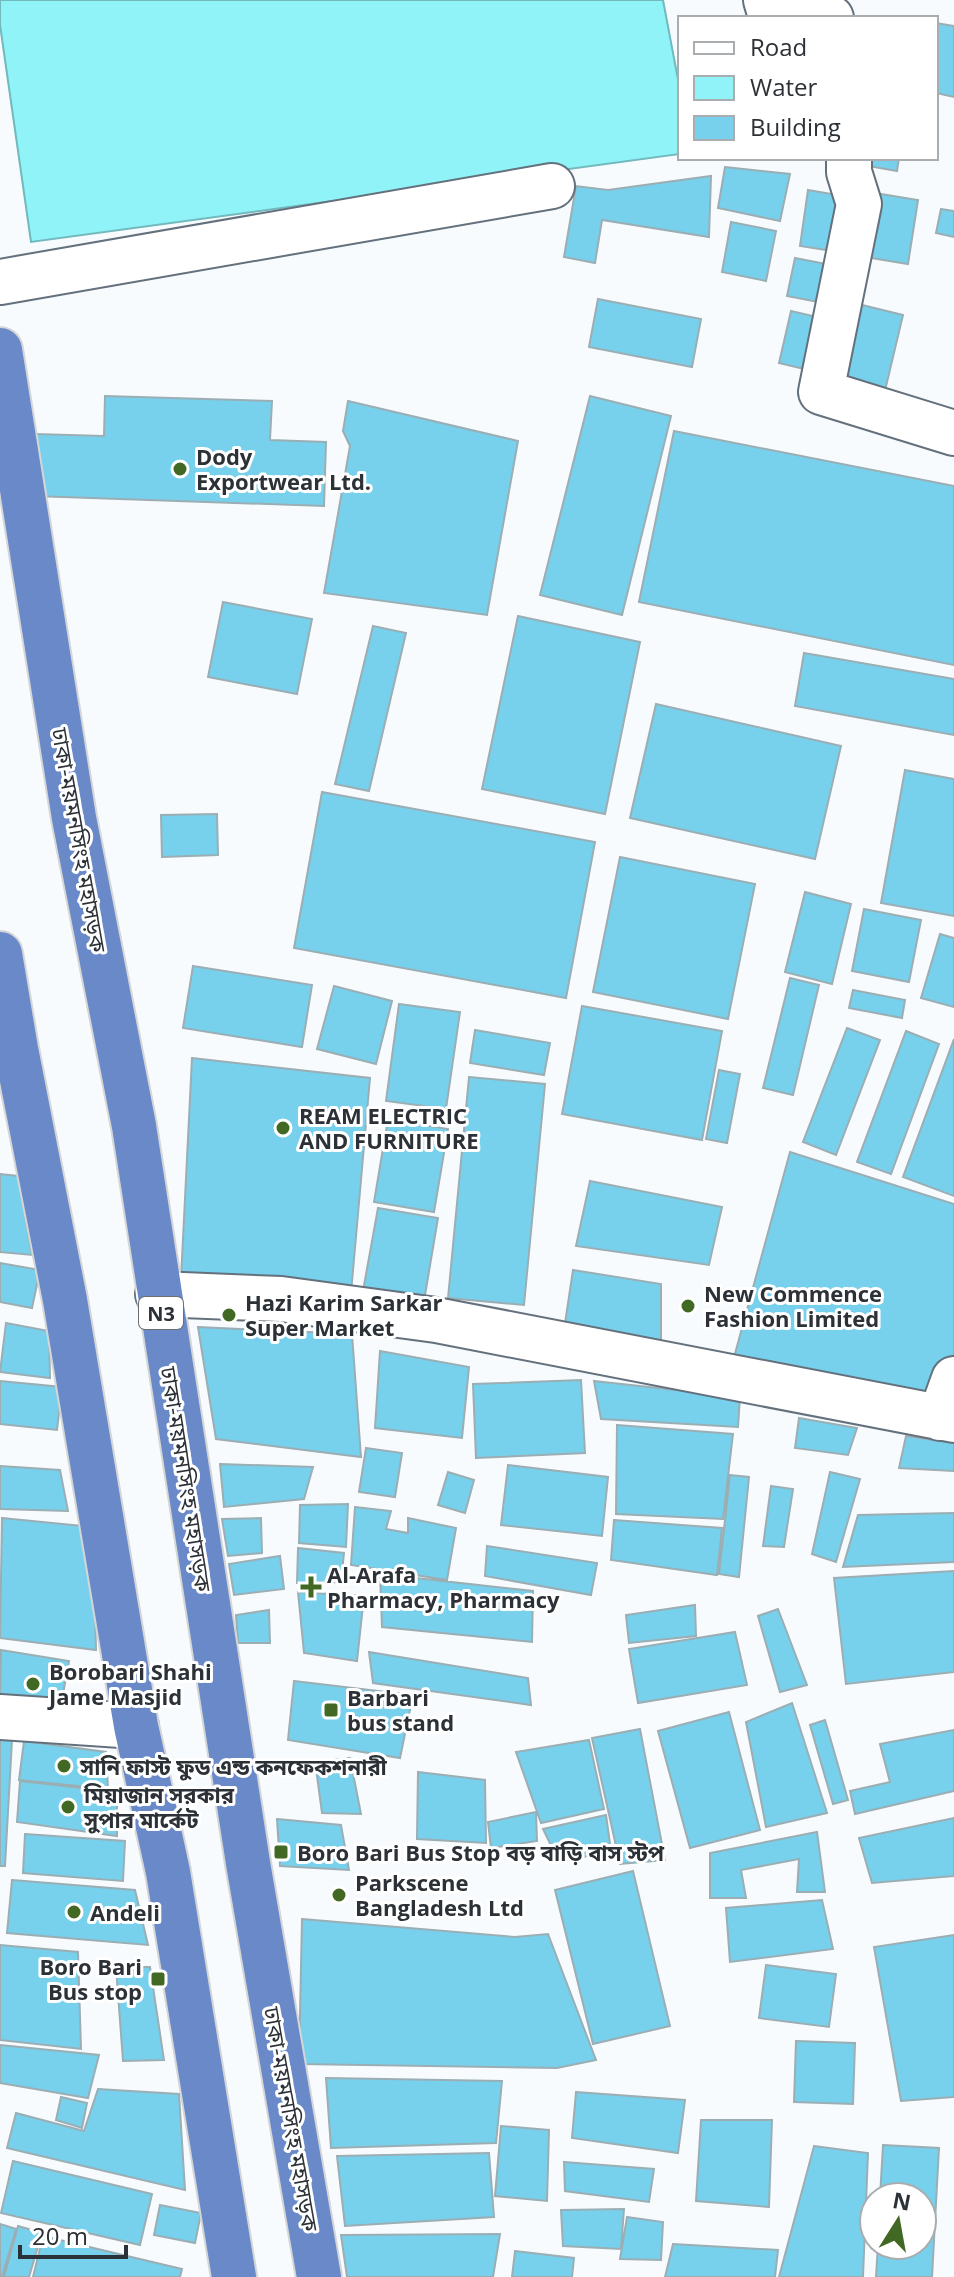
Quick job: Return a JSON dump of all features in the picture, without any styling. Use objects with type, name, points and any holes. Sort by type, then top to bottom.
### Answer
[{"type":"highway","name":"ঢাকা-ময়মনসিংহ মহাসড়ক","points":[[0,350],[74,818],[134,1126],[245,1847],[319,2277]]},
{"type":"highway","points":[[0,954],[65,1300],[136,1726],[168,1872],[234,2277]]},
{"type":"street","points":[[766,0],[769,10],[816,16]]},
{"type":"street","points":[[849,160],[849,172],[859,204],[821,392],[954,433]]},
{"type":"street","points":[[0,282],[552,186]]},
{"type":"street","points":[[158,1294],[281,1299],[436,1320],[949,1406]]},
{"type":"street","points":[[0,1717],[136,1726]]},
{"type":"water","points":[[0,0],[663,0],[678,79],[678,154],[31,242],[0,25]]},
{"type":"building","points":[[938,23],[954,26],[954,97],[938,93]]},
{"type":"building","points":[[858,160],[899,160],[897,171],[857,164]]},
{"type":"building","points":[[725,167],[790,174],[780,221],[718,208]]},
{"type":"building","points":[[711,176],[709,237],[602,220],[595,263],[564,257],[576,186],[608,190]]},
{"type":"building","points":[[808,190],[855,198],[846,253],[800,246]]},
{"type":"building","points":[[863,191],[918,200],[908,264],[853,255]]},
{"type":"building","points":[[941,209],[954,211],[954,237],[936,233]]},
{"type":"building","points":[[731,222],[776,231],[766,281],[722,272]]},
{"type":"building","points":[[795,258],[842,267],[834,305],[787,296]]},
{"type":"building","points":[[598,299],[701,319],[692,367],[589,347]]},
{"type":"building","points":[[850,302],[903,315],[883,399],[830,387]]},
{"type":"building","points":[[791,311],[830,320],[817,372],[779,363]]},
{"type":"building","name":"Dody Exportwear Ltd.","points":[[105,396],[272,401],[270,440],[326,442],[324,506],[34,496],[36,434],[104,436]]},
{"type":"building","points":[[590,396],[671,416],[622,615],[540,595]]},
{"type":"building","points":[[348,401],[518,441],[487,615],[324,593],[350,446],[343,431]]},
{"type":"building","points":[[674,431],[954,486],[954,665],[639,602]]},
{"type":"building","points":[[223,602],[312,619],[297,694],[208,677]]},
{"type":"building","points":[[518,616],[640,642],[605,814],[482,789]]},
{"type":"building","points":[[373,626],[406,633],[369,791],[335,784]]},
{"type":"building","points":[[804,653],[954,679],[954,735],[795,706]]},
{"type":"building","points":[[656,704],[841,746],[815,859],[630,818]]},
{"type":"building","points":[[905,770],[954,779],[954,916],[881,903]]},
{"type":"building","points":[[322,792],[595,842],[566,998],[294,948]]},
{"type":"building","points":[[217,814],[218,855],[162,857],[161,815]]},
{"type":"building","points":[[620,857],[755,884],[728,1019],[593,992]]},
{"type":"building","points":[[805,892],[851,904],[832,984],[785,972]]},
{"type":"building","points":[[864,909],[921,920],[909,982],[852,971]]},
{"type":"building","points":[[940,934],[954,938],[954,1007],[921,998]]},
{"type":"building","points":[[193,966],[312,985],[302,1047],[183,1028]]},
{"type":"building","points":[[790,978],[819,985],[793,1095],[763,1088]]},
{"type":"building","points":[[334,986],[392,1001],[376,1064],[317,1049]]},
{"type":"building","points":[[853,990],[905,1000],[902,1018],[849,1008]]},
{"type":"building","points":[[399,1004],[460,1012],[446,1109],[386,1101]]},
{"type":"building","points":[[582,1006],[722,1031],[702,1140],[562,1114]]},
{"type":"building","points":[[847,1028],[880,1040],[836,1155],[803,1142]]},
{"type":"building","points":[[475,1030],[550,1043],[544,1075],[470,1063]]},
{"type":"building","points":[[906,1031],[939,1044],[891,1174],[857,1162]]},
{"type":"building","points":[[954,1039],[954,1196],[903,1177]]},
{"type":"building","points":[[192,1058],[370,1078],[351,1293],[181,1279]]},
{"type":"building","points":[[719,1070],[740,1074],[727,1143],[706,1139]]},
{"type":"building","points":[[469,1077],[545,1084],[524,1305],[448,1298]]},
{"type":"building","points":[[388,1119],[448,1129],[434,1212],[374,1202]]},
{"type":"building","points":[[790,1152],[954,1204],[954,1361],[933,1415],[733,1361]]},
{"type":"building","points":[[0,1174],[18,1176],[32,1255],[0,1252]]},
{"type":"building","points":[[590,1181],[722,1207],[709,1265],[576,1246]]},
{"type":"building","points":[[378,1208],[438,1218],[424,1301],[363,1291]]},
{"type":"building","points":[[0,1263],[40,1270],[32,1308],[0,1302]]},
{"type":"building","points":[[573,1270],[661,1284],[661,1348],[564,1330]]},
{"type":"building","points":[[6,1323],[49,1331],[50,1378],[0,1372]]},
{"type":"building","points":[[198,1327],[352,1334],[361,1457],[216,1439]]},
{"type":"building","points":[[380,1351],[469,1367],[462,1438],[375,1428]]},
{"type":"building","points":[[581,1380],[585,1453],[476,1458],[473,1384]]},
{"type":"building","points":[[0,1381],[62,1387],[57,1430],[0,1424]]},
{"type":"building","points":[[594,1381],[740,1397],[738,1427],[601,1419]]},
{"type":"building","points":[[799,1418],[857,1428],[848,1455],[795,1448]]},
{"type":"building","points":[[617,1425],[733,1434],[723,1519],[616,1514]]},
{"type":"building","points":[[906,1436],[954,1443],[954,1471],[899,1468]]},
{"type":"building","points":[[366,1448],[402,1453],[395,1497],[359,1492]]},
{"type":"building","points":[[220,1464],[313,1467],[304,1499],[224,1507]]},
{"type":"building","points":[[508,1465],[608,1477],[602,1536],[501,1525]]},
{"type":"building","points":[[0,1466],[60,1470],[68,1511],[0,1509]]},
{"type":"building","points":[[448,1472],[474,1480],[465,1513],[438,1505]]},
{"type":"building","points":[[830,1472],[860,1479],[836,1562],[812,1554]]},
{"type":"building","points":[[730,1475],[749,1477],[739,1577],[719,1574]]},
{"type":"building","points":[[771,1486],[793,1489],[784,1547],[763,1546]]},
{"type":"building","points":[[348,1504],[346,1547],[299,1543],[300,1505]]},
{"type":"building","points":[[355,1507],[391,1511],[386,1529],[408,1533],[408,1518],[456,1528],[447,1580],[351,1565]]},
{"type":"building","points":[[954,1513],[954,1562],[843,1567],[858,1515]]},
{"type":"building","points":[[2,1518],[93,1527],[96,1650],[0,1638]]},
{"type":"building","points":[[261,1518],[262,1553],[228,1556],[222,1519]]},
{"type":"building","points":[[614,1520],[722,1528],[717,1575],[611,1560]]},
{"type":"building","points":[[487,1546],[597,1563],[591,1595],[485,1576]]},
{"type":"building","points":[[298,1548],[344,1553],[341,1582],[297,1583]]},
{"type":"building","points":[[280,1556],[284,1589],[234,1595],[229,1564]]},
{"type":"building","points":[[954,1571],[954,1672],[846,1684],[834,1578]]},
{"type":"building","points":[[380,1574],[533,1591],[532,1642],[382,1627]]},
{"type":"building","points":[[298,1592],[364,1596],[357,1661],[304,1653]]},
{"type":"building","points":[[695,1605],[696,1636],[629,1643],[626,1615]]},
{"type":"building","points":[[778,1609],[807,1685],[780,1692],[758,1616]]},
{"type":"building","points":[[269,1610],[270,1643],[238,1643],[236,1615]]},
{"type":"building","points":[[735,1632],[747,1685],[638,1703],[629,1649]]},
{"type":"building","name":"Borobari Shahi Jame Masjid","points":[[1,1650],[69,1661],[59,1716],[0,1707]]},
{"type":"building","points":[[369,1652],[528,1678],[531,1705],[373,1683]]},
{"type":"building","points":[[294,1681],[413,1695],[400,1758],[288,1740]]},
{"type":"building","points":[[792,1703],[827,1813],[766,1827],[746,1722]]},
{"type":"building","points":[[729,1712],[760,1830],[690,1848],[658,1731]]},
{"type":"building","points":[[825,1720],[848,1800],[833,1804],[810,1725]]},
{"type":"building","points":[[640,1729],[665,1860],[620,1864],[592,1738]]},
{"type":"building","points":[[954,1730],[954,1791],[855,1814],[850,1791],[890,1782],[880,1744]]},
{"type":"building","points":[[0,1740],[12,1740],[5,1866],[0,1866]]},
{"type":"building","points":[[589,1740],[604,1809],[541,1823],[516,1752]]},
{"type":"building","name":"সানি ফাস্ট ফুড এন্ড কনফেকশনারী","points":[[24,1741],[106,1752],[108,1789],[19,1780]]},
{"type":"building","points":[[350,1758],[361,1814],[322,1813],[315,1761]]},
{"type":"building","points":[[418,1772],[485,1780],[486,1843],[417,1839]]},
{"type":"building","name":"মিয়াজান সরকার সুপার মার্কেট","points":[[20,1781],[117,1792],[117,1836],[17,1822]]},
{"type":"building","points":[[536,1812],[537,1841],[491,1848],[488,1822]]},
{"type":"building","points":[[606,1815],[611,1851],[559,1862],[543,1829]]},
{"type":"building","points":[[954,1818],[954,1876],[872,1883],[859,1838]]},
{"type":"building","points":[[277,1819],[341,1825],[349,1870],[280,1866]]},
{"type":"building","points":[[817,1832],[825,1892],[797,1892],[799,1859],[741,1870],[746,1898],[710,1898],[710,1853]]},
{"type":"building","points":[[25,1834],[125,1841],[123,1881],[23,1873]]},
{"type":"building","points":[[633,1871],[670,2026],[593,2044],[555,1890]]},
{"type":"building","name":"Andeli","points":[[12,1880],[135,1890],[148,1945],[7,1933]]},
{"type":"building","points":[[822,1900],[833,1949],[730,1962],[726,1908]]},
{"type":"building","points":[[302,1919],[515,1937],[548,1934],[596,2060],[557,2068],[299,2064]]},
{"type":"building","points":[[954,1935],[954,2097],[901,2101],[874,1947]]},
{"type":"building","points":[[0,1945],[78,1952],[81,2049],[0,2040]]},
{"type":"building","points":[[766,1965],[836,1974],[829,2027],[759,2018]]},
{"type":"building","points":[[116,1967],[150,1967],[164,2060],[123,2061]]},
{"type":"building","points":[[796,2041],[855,2043],[853,2104],[794,2102]]},
{"type":"building","points":[[0,2045],[99,2055],[88,2098],[0,2083]]},
{"type":"building","points":[[326,2078],[502,2081],[496,2143],[331,2148]]},
{"type":"building","points":[[98,2089],[179,2094],[185,2190],[7,2148],[16,2113],[84,2131]]},
{"type":"building","points":[[576,2092],[685,2100],[678,2153],[572,2138]]},
{"type":"building","points":[[61,2097],[87,2103],[82,2128],[56,2120]]},
{"type":"building","points":[[701,2120],[772,2120],[769,2207],[696,2201]]},
{"type":"building","points":[[501,2126],[549,2130],[547,2201],[495,2196]]},
{"type":"building","points":[[883,2145],[939,2148],[937,2181],[881,2181]]},
{"type":"building","points":[[814,2146],[868,2153],[867,2181],[858,2181],[858,2261],[864,2261],[863,2277],[779,2277]]},
{"type":"building","points":[[489,2153],[494,2217],[345,2226],[337,2156]]},
{"type":"building","points":[[13,2161],[152,2194],[140,2245],[1,2213]]},
{"type":"building","points":[[564,2162],[654,2169],[649,2202],[565,2191]]},
{"type":"building","points":[[160,2205],[201,2213],[195,2243],[154,2235]]},
{"type":"building","points":[[624,2209],[621,2249],[563,2246],[561,2210]]},
{"type":"building","points":[[627,2217],[663,2222],[661,2260],[620,2259]]},
{"type":"building","points":[[0,2224],[16,2229],[2,2277],[0,2277]]},
{"type":"building","points":[[18,2226],[42,2233],[29,2277],[4,2277]]},
{"type":"building","points":[[500,2234],[493,2277],[347,2277],[341,2235]]},
{"type":"building","points":[[43,2236],[182,2269],[180,2277],[33,2277]]},
{"type":"building","points":[[673,2244],[778,2250],[775,2277],[665,2277]]},
{"type":"building","points":[[515,2251],[574,2258],[572,2277],[512,2277]]},
{"type":"building","points":[[877,2261],[933,2261],[932,2277],[876,2277]]},
{"type":"place","name":"Dody Exportwear Ltd.","points":[[180,469]]},
{"type":"place","name":"REAM ELECTRIC AND FURNITURE","points":[[283,1128]]},
{"type":"place","name":"New Commence Fashion Limited","points":[[688,1306]]},
{"type":"place","name":"Hazi Karim Sarkar Super Market","points":[[229,1315]]},
{"type":"place","name":"Al-Arafa Pharmacy, Pharmacy","points":[[311,1587]]},
{"type":"place","name":"Borobari Shahi Jame Masjid","points":[[33,1684]]},
{"type":"place","name":"Barbari bus stand","points":[[331,1710]]},
{"type":"place","name":"সানি ফাস্ট ফুড এন্ড কনফেকশনারী","points":[[64,1766]]},
{"type":"place","name":"মিয়াজান সরকার সুপার মার্কেট","points":[[68,1807]]},
{"type":"place","name":"Boro Bari Bus Stop বড় বাড়ি বাস স্টপ","points":[[281,1852]]},
{"type":"place","name":"Parkscene Bangladesh Ltd","points":[[339,1895]]},
{"type":"place","name":"Andeli","points":[[74,1912]]},
{"type":"place","name":"Boro Bari Bus stop","points":[[158,1979]]}]
